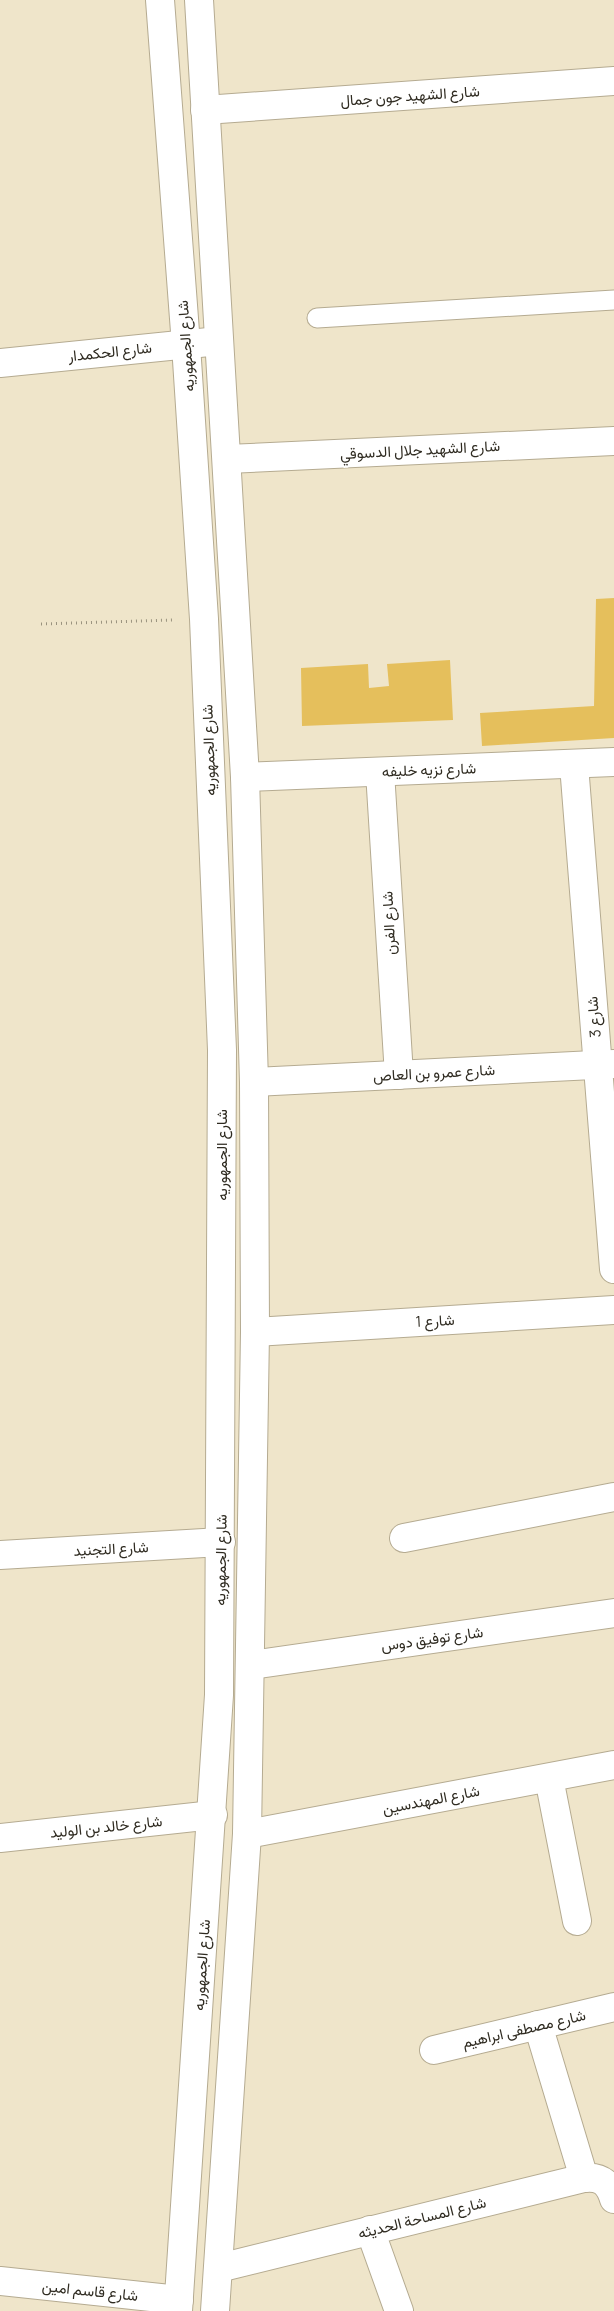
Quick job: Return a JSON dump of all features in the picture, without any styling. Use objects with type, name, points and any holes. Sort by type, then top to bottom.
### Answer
[{"type":"street","name":"شارع الجمهوريه","points":[[160,0],[204,619],[222,1050],[219,1695],[179,2306]]},
{"type":"street","name":"شارع الجمهوريه","points":[[199,0],[245,777],[254,1082],[255,1332],[247,1834],[215,2311]]},
{"type":"street","name":"شارع الشهيد جون جمال","points":[[205,110],[614,81]]},
{"type":"street","name":"شارع الحكمدار","points":[[0,363],[219,341]]},
{"type":"street","name":"شارع الشهيد جلال الدسوقي","points":[[226,459],[614,441]]},
{"type":"street","name":"شارع نزيه خليفه","points":[[245,777],[614,762]]},
{"type":"street","name":"شارع 3","points":[[574,765],[606,1064],[614,1269]]},
{"type":"street","name":"شارع الفرن","points":[[380,772],[399,1075]]},
{"type":"street","name":"شارع عمرو بن العاص","points":[[254,1082],[606,1064]]},
{"type":"street","name":"شارع 1","points":[[255,1332],[614,1310]]},
{"type":"street","points":[[404,1538],[614,1497]]},
{"type":"street","name":"شارع التجنيد","points":[[0,1555],[221,1542]]},
{"type":"street","name":"شارع توفيق دوس","points":[[251,1665],[614,1613]]},
{"type":"street","name":"شارع المهندسين","points":[[247,1834],[614,1765]]},
{"type":"street","points":[[549,1778],[577,1922]]},
{"type":"street","name":"شارع خالد بن الوليد","points":[[0,1838],[212,1816]]},
{"type":"street","name":"شارع مصطفى ابراهيم","points":[[434,2050],[614,2008]]},
{"type":"street","points":[[538,2025],[584,2178]]},
{"type":"street","name":"شارع المساحة الحديثه","points":[[219,2268],[584,2178],[599,2178],[606,2182],[614,2199]]},
{"type":"street","points":[[370,2230],[399,2311]]},
{"type":"street","name":"شارع قاسم امين","points":[[0,2281],[179,2306]]},
{"type":"lane","points":[[317,318],[614,300]]},
{"type":"path","points":[[41,624],[204,619]]},
{"type":"building","points":[[614,598],[614,738],[482,746],[480,713],[594,706],[596,599]]},
{"type":"building","points":[[450,660],[453,720],[302,726],[301,668],[368,664],[369,688],[389,686],[387,664]]}]
